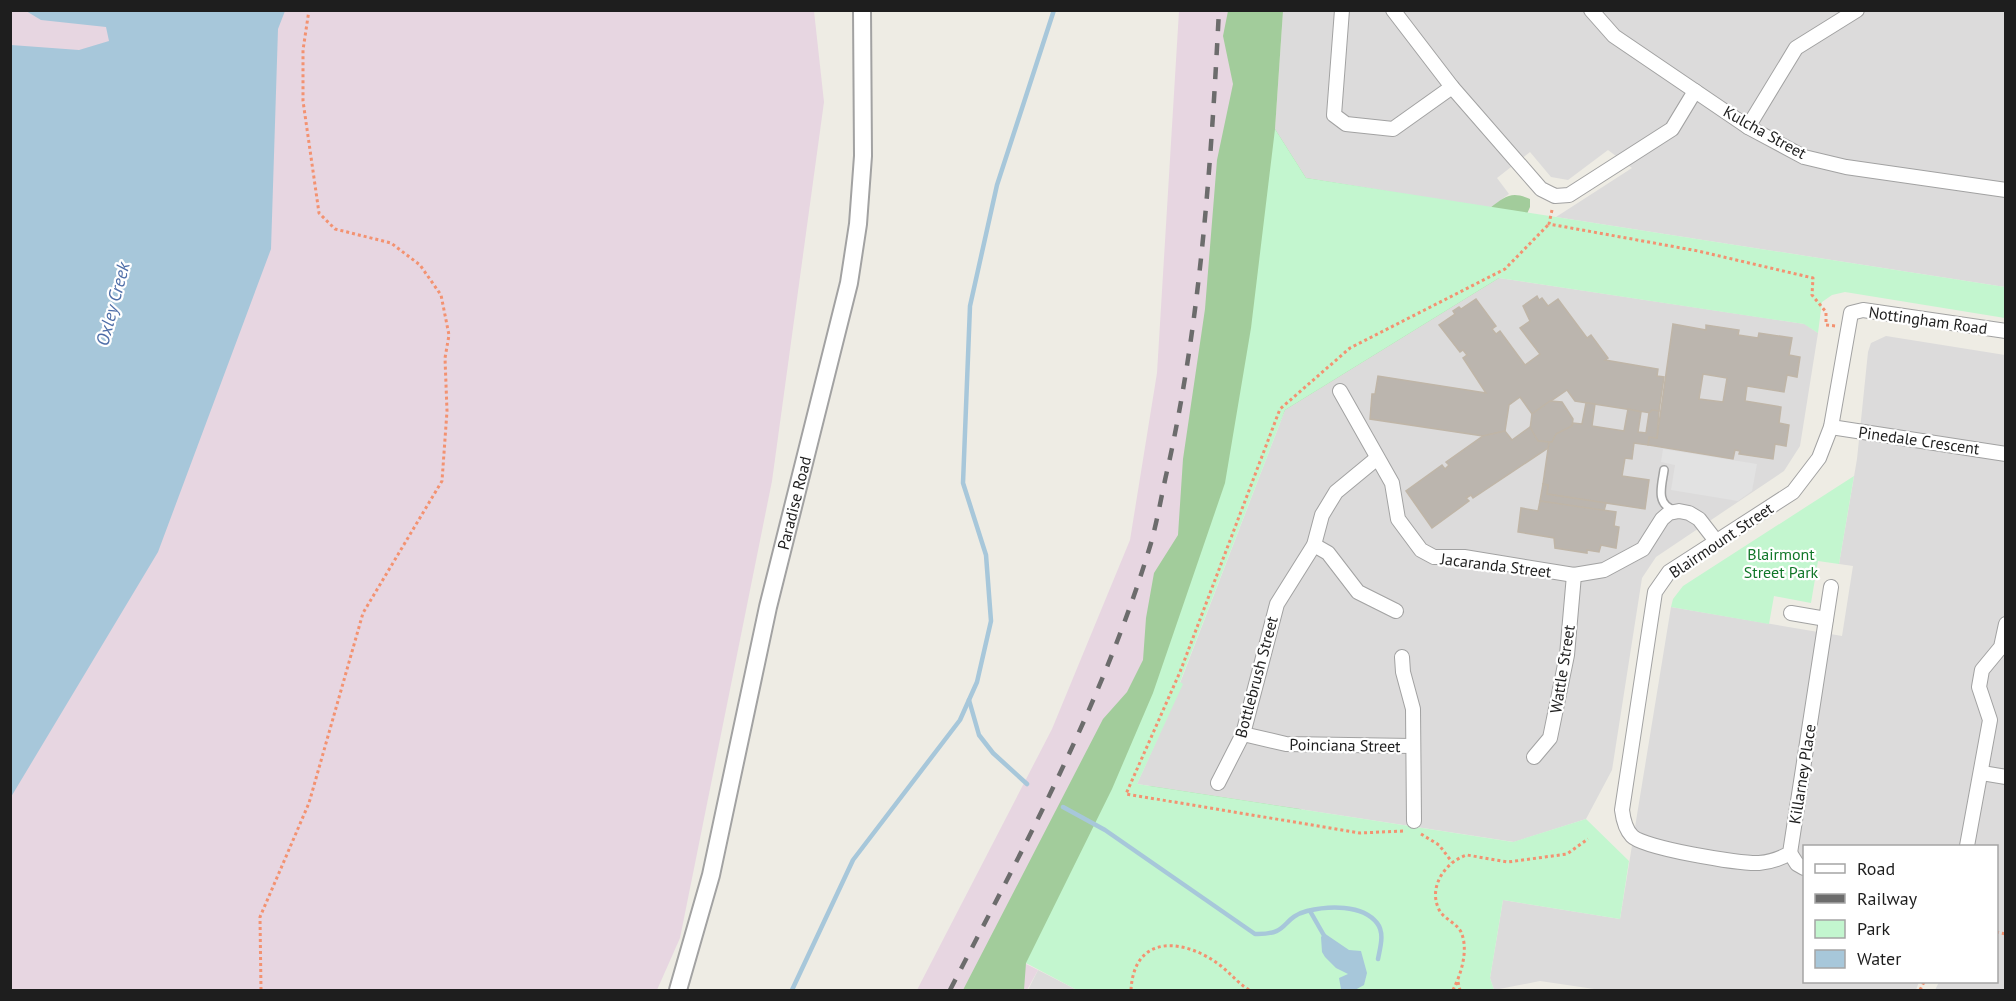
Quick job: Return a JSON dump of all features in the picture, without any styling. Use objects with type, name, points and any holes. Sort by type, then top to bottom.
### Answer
[{"type":"street","name":"Paradise Road","points":[[678,990],[711,875],[768,607],[849,282],[858,224],[863,156],[862,10]]},
{"type":"street","points":[[1342,10],[1334,115],[1346,124],[1393,129],[1452,87]]},
{"type":"street","points":[[1393,10],[1452,87],[1541,189],[1555,196],[1569,195],[1672,129],[1695,90]]},
{"type":"street","name":"Kulcha Street","points":[[1591,10],[1614,36],[1748,127],[1804,157],[1835,164],[2006,190]]},
{"type":"street","points":[[1748,127],[1796,48],[1857,10]]},
{"type":"street","name":"Nottingham Road","points":[[1851,313],[1863,310],[2006,331]]},
{"type":"street","name":"Blairmount Street","points":[[1790,853],[1777,860],[1757,863],[1654,848],[1632,837],[1623,819],[1622,810],[1655,592],[1669,572],[1792,492],[1819,458],[1831,427],[1851,313]]},
{"type":"street","name":"Jacaranda Street","points":[[1340,391],[1376,459],[1392,483],[1398,519],[1421,550],[1434,557],[1464,557],[1574,575],[1604,570],[1643,549],[1662,519],[1669,513],[1679,511]]},
{"type":"street","name":"Pinedale Crescent","points":[[1831,427],[2006,454]]},
{"type":"street","name":"Bottlebrush Street","points":[[1218,783],[1243,734],[1277,604],[1314,545],[1322,515],[1336,492],[1376,459]]},
{"type":"street","points":[[1679,511],[1689,513],[1699,519],[1716,541]]},
{"type":"street","points":[[1314,545],[1328,553],[1358,592],[1396,611]]},
{"type":"street","name":"Wattle Street","points":[[1534,757],[1550,738],[1567,655],[1574,575]]},
{"type":"street","name":"Killarney Place","points":[[1790,853],[1831,587]]},
{"type":"street","points":[[1791,613],[1826,619]]},
{"type":"street","points":[[1967,845],[1990,720],[1979,687],[1982,670],[2001,646],[2006,624]]},
{"type":"street","points":[[1402,657],[1403,672],[1413,709],[1414,821]]},
{"type":"street","name":"Poinciana Street","points":[[1243,734],[1286,744],[1412,746]]},
{"type":"street","points":[[1982,773],[2006,777]]},
{"type":"street","points":[[1790,853],[1797,864],[1803,867]]},
{"type":"lane","points":[[1664,470],[1660,494],[1668,508],[1679,511]]},
{"type":"path","points":[[261,990],[260,917],[309,803],[363,613],[442,481],[446,460],[446,358],[449,335],[441,296],[420,265],[391,243],[335,229],[320,213],[303,101],[303,50],[309,10]]},
{"type":"path","points":[[1555,196],[1549,224],[1698,251],[1813,278],[1812,296],[1826,312],[1826,325],[1848,328]]},
{"type":"path","points":[[1454,990],[1463,963],[1462,934],[1443,916],[1436,899],[1438,882],[1445,868],[1467,855],[1499,862],[1567,854],[1588,839]]},
{"type":"path","points":[[1131,990],[1133,972],[1141,958],[1151,948],[1165,946],[1191,950],[1214,962],[1249,990]]},
{"type":"path","points":[[1458,981],[1460,990]]},
{"type":"shaded area","points":[[10,11],[814,11],[824,102],[772,481],[680,938],[657,990],[11,990]]},
{"type":"shaded area","points":[[1179,11],[1283,11],[1251,328],[1112,789],[1026,964],[1038,970],[1027,990],[917,990],[1052,729],[1130,540],[1157,373]]},
{"type":"shaded area","points":[[1283,11],[2005,11],[2005,287],[1556,217],[1632,168],[1608,150],[1568,180],[1551,177],[1530,152],[1497,178],[1509,194],[1490,208],[1306,178],[1275,129]]},
{"type":"shaded area","points":[[1499,278],[1805,324],[1818,333],[1800,446],[1784,471],[1656,557],[1642,578],[1612,770],[1586,819],[1514,842],[1137,784],[1182,684],[1180,683],[1285,410]]},
{"type":"shaded area","points":[[1886,336],[2005,355],[2005,990],[1935,990],[1938,983],[1998,983],[1998,845],[1803,845],[1803,983],[1919,983],[1916,990],[1601,990],[1540,981],[1494,990],[1490,978],[1503,900],[1620,919],[1671,607],[1842,636],[1853,566],[1839,564],[1857,459],[1868,352],[1871,343]]},
{"type":"shaded area","points":[[1663,449],[1757,464],[1752,491],[1738,501],[1671,490],[1675,465],[1661,462]]},
{"type":"shaded area","points":[[1038,970],[1077,990],[1028,990]]},
{"type":"green space","points":[[1228,11],[1283,11],[1275,129],[1306,178],[1490,208],[1509,196],[1518,195],[1530,199],[1530,207],[1499,278],[1285,410],[1124,784],[1133,798],[1150,786],[1300,809],[1321,821],[1448,990],[1026,963],[1024,990],[963,990],[1103,719],[1127,692],[1143,660],[1146,618],[1154,573],[1178,535],[1183,459],[1205,309],[1217,160],[1233,84],[1223,36]]},
{"type":"green space","points":[[1275,129],[1306,178],[2005,287],[2005,318],[1845,292],[1832,295],[1822,302],[1818,333],[1804,324],[1499,278],[1285,410],[1180,682],[1183,684],[1137,784],[1513,842],[1586,819],[1629,861],[1620,919],[1503,900],[1490,978],[1494,990],[1077,990],[1026,963],[1112,789],[1153,693],[1225,483],[1251,328]]},
{"type":"green space","name":"Blairmont Street Park","points":[[1854,476],[1839,564],[1818,561],[1811,603],[1774,596],[1769,624],[1671,607],[1673,599],[1683,586]]},
{"type":"water","name":"Oxley Creek","points":[[26,11],[285,11],[278,29],[271,249],[158,552],[11,797],[11,45],[79,50],[109,41],[106,27],[41,20]]},
{"type":"water","points":[[1324,933],[1349,950],[1361,951],[1367,973],[1364,985],[1355,990],[1341,989],[1339,978],[1348,974],[1336,968],[1322,952],[1321,937]]},
{"type":"building","points":[[1537,296],[1539,300],[1542,298],[1548,306],[1558,299],[1587,338],[1591,335],[1608,358],[1605,360],[1658,369],[1657,376],[1664,377],[1659,411],[1652,410],[1651,413],[1575,401],[1567,390],[1532,414],[1520,397],[1509,405],[1505,431],[1483,436],[1370,419],[1372,394],[1375,394],[1378,376],[1486,393],[1463,358],[1467,355],[1463,350],[1460,352],[1439,325],[1455,314],[1453,311],[1459,307],[1461,309],[1476,299],[1496,326],[1492,329],[1496,334],[1500,331],[1525,365],[1540,354],[1520,328],[1530,321],[1523,306]]},
{"type":"building","points":[[1673,324],[1706,330],[1706,325],[1739,330],[1738,335],[1758,338],[1759,333],[1792,338],[1789,355],[1800,357],[1797,377],[1787,375],[1784,392],[1747,386],[1745,401],[1781,407],[1779,423],[1789,425],[1786,446],[1775,444],[1773,459],[1739,454],[1740,451],[1735,450],[1733,459],[1648,445],[1649,437],[1657,438]],"holes":[[[1703,374],[1727,378],[1723,402],[1699,399]]]},
{"type":"building","points":[[1550,401],[1562,402],[1573,419],[1572,426],[1556,434],[1552,442],[1538,441],[1530,429],[1532,414]]},
{"type":"building","points":[[1586,403],[1595,404],[1592,426],[1624,431],[1628,409],[1641,412],[1638,432],[1646,433],[1649,413],[1652,410],[1659,411],[1657,438],[1649,437],[1648,445],[1634,443],[1632,459],[1625,458],[1622,476],[1649,480],[1645,509],[1547,494],[1548,485],[1543,484],[1549,442],[1552,442],[1556,434],[1572,426],[1573,423],[1582,424]]},
{"type":"building","points":[[1530,427],[1538,441],[1549,442],[1548,448],[1473,498],[1471,495],[1466,498],[1469,501],[1432,528],[1406,491],[1442,465],[1445,469],[1449,465],[1446,462],[1483,436],[1505,431],[1512,440]]},
{"type":"building","points":[[1543,484],[1548,485],[1547,494],[1606,503],[1604,511],[1540,501]]},
{"type":"building","points":[[1540,501],[1616,512],[1614,526],[1619,527],[1616,548],[1601,545],[1599,552],[1587,550],[1587,553],[1555,548],[1554,538],[1518,532],[1521,508],[1538,511]]},
{"type":"waterway","points":[[792,990],[853,860],[960,720],[977,682],[991,621],[986,555],[963,483],[970,306],[997,185],[1054,10]]},
{"type":"waterway","points":[[969,700],[979,735],[993,753],[1027,784]]},
{"type":"waterway","points":[[1063,807],[1105,830],[1255,934],[1275,932],[1298,914],[1315,909],[1344,908],[1363,912],[1377,923],[1381,931],[1378,959]]},
{"type":"waterway","points":[[1310,911],[1326,939]]},
{"type":"railway","points":[[950,990],[1034,826],[1087,715],[1132,601],[1151,543],[1179,411],[1197,297],[1208,183],[1219,10]]}]
